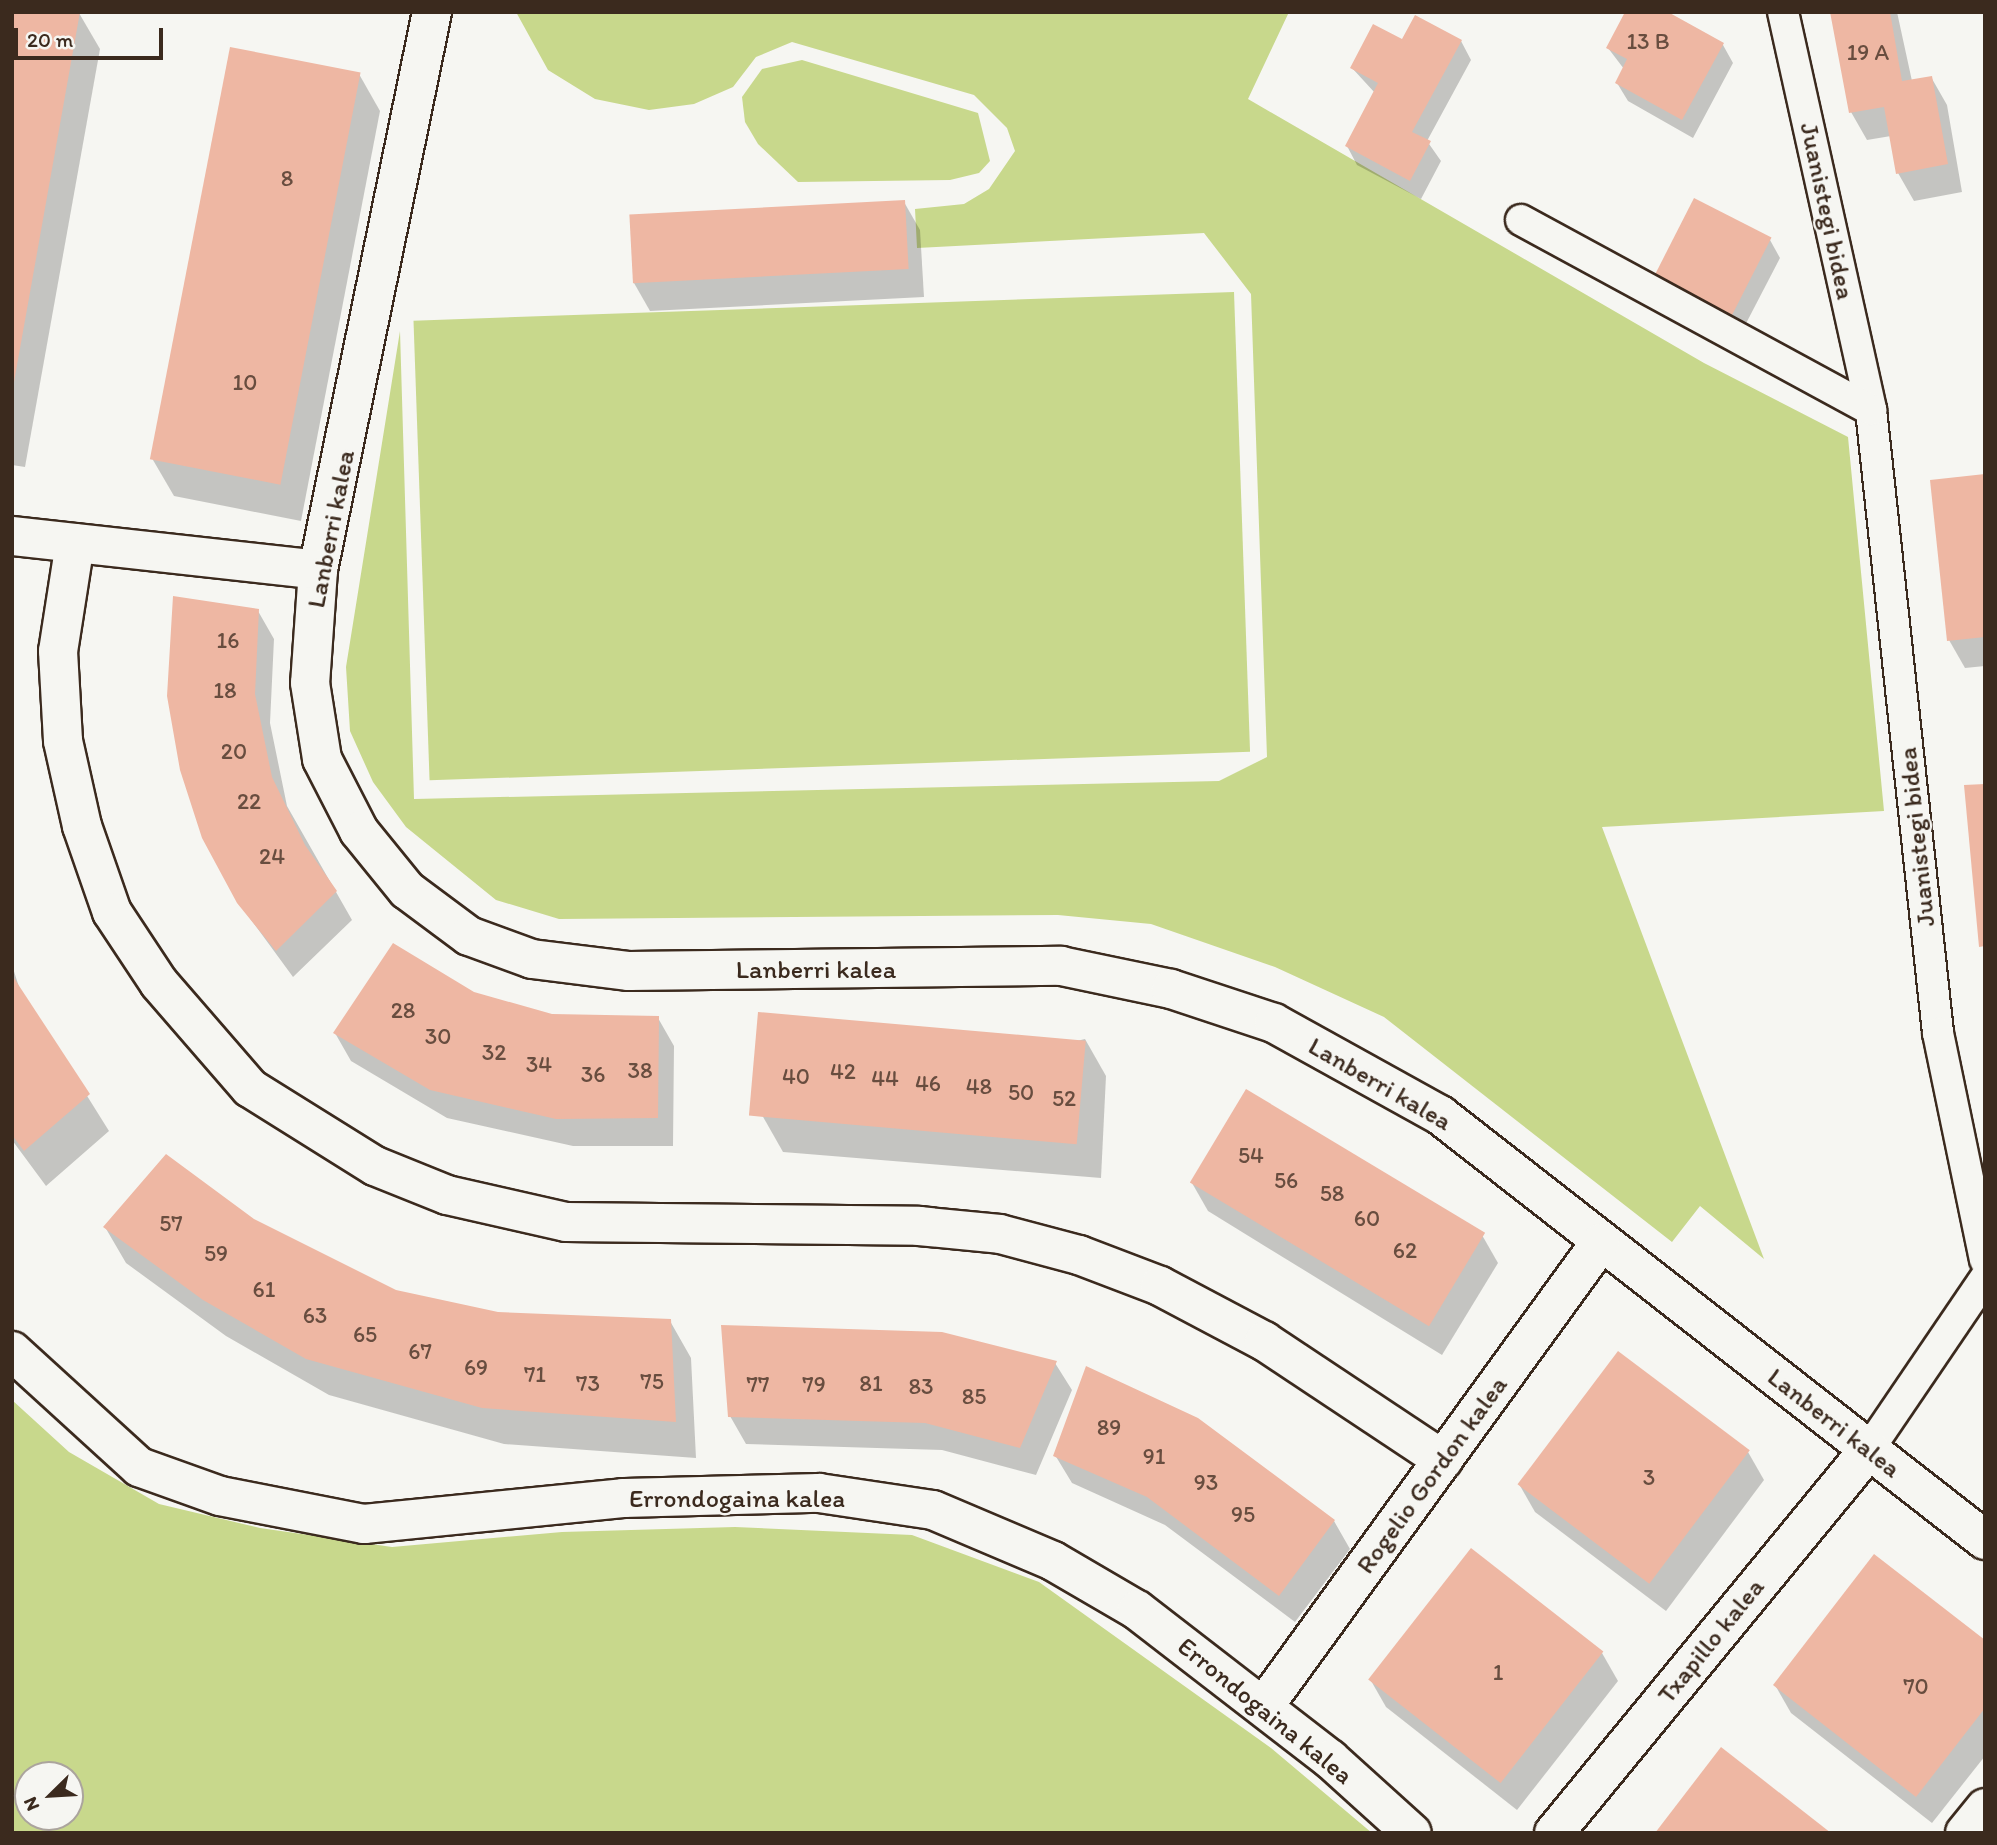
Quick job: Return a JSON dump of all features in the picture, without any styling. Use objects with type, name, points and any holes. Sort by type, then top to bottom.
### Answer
[{"type":"street","name":"Lanberri kalea","points":[[432,12],[318,570],[310,683],[322,759],[359,831],[407,890],[470,936],[532,959],[629,971],[1060,966],[1171,989],[1274,1023],[1440,1115],[1600,1243],[1985,1540]]},
{"type":"street","points":[[12,536],[318,570]]},
{"type":"street","points":[[75,543],[58,652],[63,741],[82,827],[112,912],[159,983],[250,1088],[375,1166],[447,1195],[566,1222],[919,1226],[1000,1234],[1079,1255],[1160,1286],[1264,1340],[1443,1460]]},
{"type":"street","name":"Rogelio Gordon kalea","points":[[1264,1706],[1600,1243]]},
{"type":"street","name":"Errondogaina kalea","points":[[12,1351],[139,1466],[220,1496],[364,1524],[623,1498],[819,1493],[933,1510],[1052,1561],[1138,1610],[1264,1706],[1412,1833]]},
{"type":"street","name":"Txapillo kalea","points":[[1554,1833],[1869,1449]]},
{"type":"street","points":[[1965,1833],[1985,1808]]},
{"type":"lane","name":"Juanistegi bidea","points":[[1783,12],[1871,410],[1938,1034],[1985,1260]]},
{"type":"lane","points":[[1521,220],[1871,410]]},
{"type":"lane","points":[[1869,1449],[1985,1278]]},
{"type":"green space","points":[[516,12],[1289,12],[1248,99],[1704,363],[1848,437],[1884,811],[1602,827],[1764,1259],[1700,1206],[1672,1242],[1384,1017],[1275,967],[1151,924],[1058,915],[559,919],[496,900],[406,827],[373,782],[350,731],[346,667],[400,331],[414,799],[1219,781],[1267,757],[1251,294],[1204,233],[917,248],[915,209],[964,204],[989,189],[1015,151],[1007,128],[974,95],[792,42],[756,57],[733,87],[694,104],[649,110],[595,99],[548,70]]},
{"type":"green space","points":[[802,60],[978,113],[990,161],[979,173],[950,180],[798,182],[758,144],[745,122],[742,97],[762,69]]},
{"type":"green space","points":[[1234,292],[1250,752],[430,780],[414,321]]},
{"type":"green space","points":[[12,1400],[69,1452],[159,1504],[260,1528],[392,1547],[562,1532],[735,1527],[912,1535],[1039,1582],[1271,1748],[1372,1833],[12,1833]]},
{"type":"building","points":[[12,12],[80,12],[14,382],[12,381]]},
{"type":"building","points":[[1625,12],[1668,12],[1724,43],[1682,120],[1615,83],[1627,59],[1606,48]]},
{"type":"building","points":[[1830,12],[1890,12],[1902,81],[1932,76],[1948,164],[1896,174],[1884,107],[1849,113]]},
{"type":"building","points":[[1415,15],[1462,40],[1412,132],[1431,141],[1410,181],[1345,146],[1378,83],[1350,68],[1373,24],[1402,39]]},
{"type":"building","points":[[230,47],[361,72],[280,485],[150,459]]},
{"type":"building","points":[[1694,198],[1772,237],[1731,318],[1653,278]]},
{"type":"building","points":[[905,200],[909,269],[633,283],[629,214]]},
{"type":"building","points":[[1985,474],[1985,637],[1947,641],[1930,480]]},
{"type":"building","points":[[173,596],[259,609],[255,694],[272,777],[305,845],[337,891],[276,951],[237,903],[202,838],[180,770],[167,696]]},
{"type":"building","points":[[1985,784],[1985,946],[1979,947],[1964,785]]},
{"type":"building","points":[[393,943],[474,992],[552,1014],[659,1016],[658,1118],[556,1119],[430,1090],[333,1033]]},
{"type":"building","points":[[12,975],[90,1094],[24,1151],[12,1135]]},
{"type":"building","points":[[758,1012],[1086,1041],[1077,1144],[749,1116]]},
{"type":"building","points":[[1246,1089],[1485,1233],[1429,1326],[1190,1182]]},
{"type":"building","points":[[166,1154],[254,1219],[396,1290],[498,1312],[671,1319],[676,1422],[482,1408],[306,1359],[203,1300],[103,1227]]},
{"type":"building","points":[[721,1325],[942,1332],[1057,1361],[1020,1448],[925,1423],[728,1417]]},
{"type":"building","points":[[1618,1351],[1750,1450],[1649,1584],[1517,1484]]},
{"type":"building","points":[[1086,1366],[1198,1418],[1335,1520],[1279,1596],[1147,1497],[1053,1456]]},
{"type":"building","points":[[1471,1548],[1603,1651],[1501,1783],[1368,1680]]},
{"type":"building","points":[[1874,1554],[1985,1640],[1985,1708],[1916,1797],[1773,1685]]},
{"type":"building","points":[[1721,1747],[1831,1833],[1655,1833]]}]
